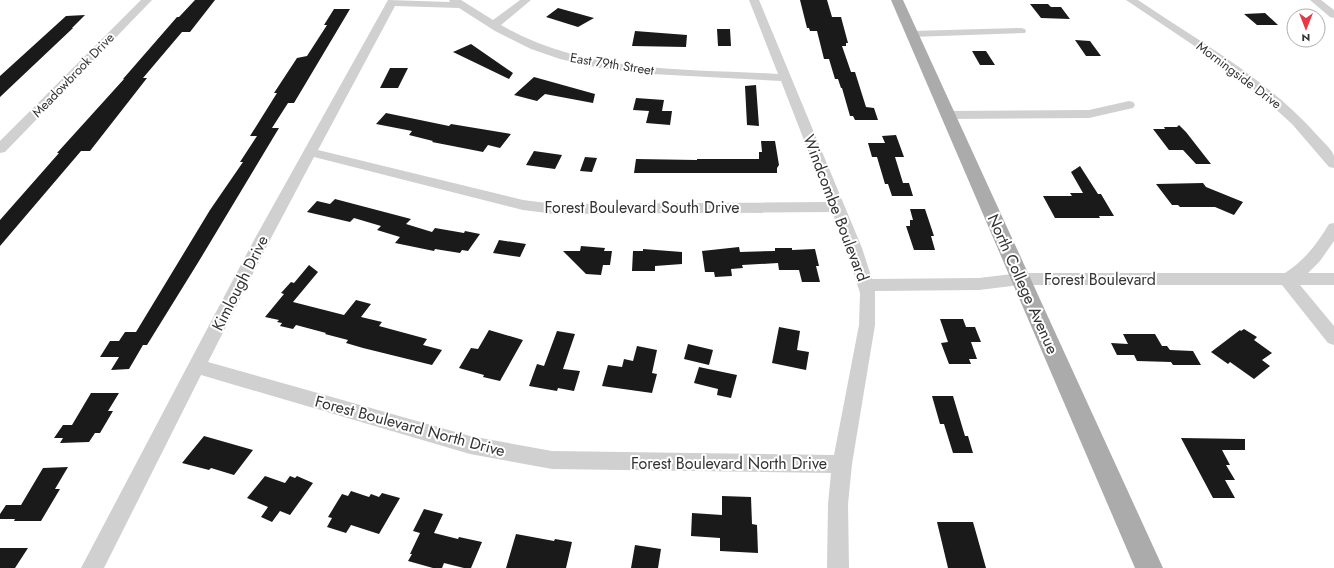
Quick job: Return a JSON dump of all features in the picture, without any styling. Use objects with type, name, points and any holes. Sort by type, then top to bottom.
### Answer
[{"type":"main road","name":"North College Avenue","points":[[897,0],[1149,568]]},
{"type":"street","name":"Meadowbrook Drive","points":[[0,149],[147,0]]},
{"type":"street","points":[[494,25],[526,0]]},
{"type":"street","name":"Windcombe Boulevard","points":[[754,0],[854,248],[867,285],[869,302],[867,325],[842,464],[838,504],[838,568]]},
{"type":"street","name":"Morningside Drive","points":[[1131,0],[1213,52],[1254,82],[1302,127],[1334,164]]},
{"type":"street","points":[[1315,0],[1334,15]]},
{"type":"street","points":[[392,2],[458,3]]},
{"type":"street","name":"Kimlough Drive","points":[[92,568],[262,240],[392,2]]},
{"type":"street","name":"East 79th Street","points":[[458,3],[522,40],[548,51],[596,64],[640,70],[785,78]]},
{"type":"street","points":[[912,34],[1021,31]]},
{"type":"street","points":[[948,115],[1089,114],[1129,105]]},
{"type":"street","name":"Forest Boulevard South Drive","points":[[310,152],[523,205],[555,209],[837,207]]},
{"type":"street","points":[[1334,228],[1319,252],[1309,264],[1287,280],[1334,338]]},
{"type":"street","name":"Forest Boulevard","points":[[867,285],[979,284],[1021,279],[1334,279]]},
{"type":"street","name":"Forest Boulevard North Drive","points":[[197,366],[470,445],[552,460],[842,464]]},
{"type":"building","points":[[195,0],[215,0],[190,32],[182,32],[143,78],[147,78],[90,151],[81,151],[0,246],[0,220],[177,17],[179,17]]},
{"type":"building","points":[[800,0],[827,0],[832,17],[841,17],[848,43],[846,43],[846,46],[842,46],[851,72],[855,72],[866,107],[874,108],[878,120],[855,120],[853,116],[850,116],[842,88],[838,79],[835,79],[829,59],[824,59],[817,31],[810,31],[809,28],[807,28]]},
{"type":"building","points":[[1030,4],[1048,4],[1051,7],[1061,7],[1070,19],[1041,18]]},
{"type":"building","points":[[558,8],[594,18],[578,27],[546,17]]},
{"type":"building","points":[[334,9],[350,9],[294,103],[288,103],[272,128],[279,128],[199,261],[147,345],[143,345],[129,369],[111,370],[119,357],[100,357],[110,341],[119,341],[125,332],[136,332],[210,210],[243,162],[240,162],[257,136],[250,136],[277,93],[274,93],[297,58],[307,56],[327,25],[324,25]]},
{"type":"building","points":[[1265,13],[1278,25],[1257,25],[1244,14]]},
{"type":"building","points":[[85,15],[0,97],[0,76],[66,16]]},
{"type":"building","points":[[717,29],[730,29],[731,46],[718,46]]},
{"type":"building","points":[[635,31],[687,35],[686,47],[632,46]]},
{"type":"building","points":[[1075,40],[1090,41],[1101,56],[1086,56]]},
{"type":"building","points":[[471,44],[513,73],[509,79],[453,52]]},
{"type":"building","points":[[972,51],[986,51],[995,65],[980,65]]},
{"type":"building","points":[[390,68],[408,68],[398,88],[380,88]]},
{"type":"building","points":[[534,77],[595,94],[593,103],[545,94],[537,101],[514,95]]},
{"type":"building","points":[[756,85],[759,126],[747,125],[745,86]]},
{"type":"building","points":[[636,98],[664,100],[662,111],[672,111],[670,125],[646,123],[649,111],[633,110]]},
{"type":"building","points":[[386,113],[449,126],[451,124],[511,134],[500,148],[488,145],[483,152],[432,142],[433,141],[409,135],[412,131],[376,124]]},
{"type":"building","points":[[1179,125],[1211,164],[1196,164],[1183,150],[1169,150],[1153,129],[1165,129],[1164,127],[1177,127]]},
{"type":"building","points":[[896,135],[904,157],[895,157],[903,183],[909,183],[913,196],[892,196],[888,184],[885,184],[877,157],[872,157],[868,143],[885,143],[882,136]]},
{"type":"building","points":[[761,141],[775,141],[779,165],[777,168],[777,173],[634,173],[636,159],[759,159],[759,152],[762,152]]},
{"type":"building","points":[[534,151],[562,155],[555,169],[526,165]]},
{"type":"building","points":[[585,157],[597,158],[592,172],[580,171]]},
{"type":"building","points":[[1080,166],[1098,194],[1101,194],[1114,216],[1099,216],[1100,218],[1055,218],[1043,196],[1072,196],[1070,193],[1083,193],[1071,172]]},
{"type":"building","points":[[1203,183],[1206,187],[1243,202],[1234,215],[1215,207],[1180,207],[1178,205],[1172,205],[1156,184]]},
{"type":"building","points":[[335,199],[411,219],[406,224],[432,232],[435,228],[480,234],[468,251],[462,250],[460,253],[435,249],[434,251],[395,243],[400,237],[377,230],[381,226],[354,218],[350,222],[307,212],[317,201],[330,204]]},
{"type":"building","points":[[910,209],[925,209],[934,236],[931,236],[935,250],[914,250],[906,226],[910,226],[910,220],[913,220]]},
{"type":"building","points":[[499,240],[526,244],[520,257],[493,253]]},
{"type":"building","points":[[581,246],[605,248],[604,251],[612,251],[610,265],[603,265],[601,275],[586,274],[563,251],[580,251]]},
{"type":"building","points":[[739,247],[740,252],[775,251],[775,248],[792,248],[792,250],[815,249],[819,266],[816,266],[820,282],[802,282],[799,270],[779,270],[778,263],[742,265],[743,268],[731,269],[732,276],[715,277],[714,272],[705,272],[702,251]]},
{"type":"building","points":[[643,249],[682,252],[682,264],[655,266],[655,271],[632,271],[633,251],[643,251]]},
{"type":"building","points":[[309,265],[318,272],[293,302],[344,315],[356,300],[371,304],[361,317],[382,322],[379,326],[427,339],[423,345],[442,350],[432,365],[346,343],[348,340],[296,325],[293,329],[280,326],[282,323],[277,322],[279,320],[265,317],[284,294],[281,293],[291,282],[294,283]]},
{"type":"building","points":[[940,319],[963,319],[966,327],[975,327],[981,342],[971,342],[977,359],[969,359],[971,364],[949,364],[941,343],[948,342]]},
{"type":"building","points":[[779,327],[800,331],[797,350],[809,352],[806,370],[772,363]]},
{"type":"building","points":[[1244,329],[1257,337],[1254,340],[1272,353],[1262,360],[1270,366],[1254,379],[1230,362],[1228,364],[1211,352],[1240,330],[1241,331]]},
{"type":"building","points":[[489,330],[523,340],[500,381],[483,377],[484,375],[459,368],[471,348],[478,349]]},
{"type":"building","points":[[557,331],[575,334],[563,369],[580,371],[574,391],[558,388],[557,391],[529,386],[537,364],[544,366]]},
{"type":"building","points":[[1123,334],[1155,334],[1162,346],[1167,346],[1170,350],[1193,351],[1201,365],[1173,365],[1171,362],[1137,361],[1134,355],[1117,355],[1111,343],[1128,344]]},
{"type":"building","points":[[688,344],[713,350],[709,365],[684,359]]},
{"type":"building","points":[[637,346],[657,350],[652,373],[657,374],[652,393],[602,386],[608,365],[622,367],[624,359],[633,361]]},
{"type":"building","points":[[699,367],[737,375],[731,398],[717,395],[718,389],[694,383]]},
{"type":"building","points":[[91,393],[119,393],[108,411],[113,411],[100,433],[95,433],[89,442],[60,443],[63,438],[54,438],[63,425],[72,425]]},
{"type":"building","points":[[932,396],[953,396],[965,436],[968,436],[973,453],[953,453],[944,424],[940,424]]},
{"type":"building","points":[[204,436],[253,450],[234,475],[211,468],[209,470],[182,463]]},
{"type":"building","points":[[1181,438],[1245,439],[1245,450],[1222,450],[1230,465],[1226,465],[1235,480],[1225,480],[1235,498],[1213,498]]},
{"type":"building","points":[[68,467],[55,489],[60,489],[41,521],[14,521],[15,519],[0,519],[0,514],[6,505],[21,505],[43,468]]},
{"type":"building","points":[[265,476],[285,483],[290,476],[295,478],[297,476],[313,483],[290,515],[280,511],[272,522],[261,517],[268,507],[247,498]]},
{"type":"building","points":[[351,491],[369,497],[371,494],[379,497],[382,493],[400,498],[379,534],[351,525],[346,533],[327,527],[332,518],[328,517],[342,494],[348,496]]},
{"type":"building","points":[[722,496],[751,497],[752,524],[757,525],[758,553],[720,551],[720,538],[691,536],[692,513],[722,515]]},
{"type":"building","points":[[424,509],[443,514],[434,533],[458,539],[459,537],[482,542],[471,568],[464,568],[444,563],[442,568],[433,568],[408,561],[420,533],[413,531]]},
{"type":"building","points":[[937,522],[973,522],[986,568],[948,568]]},
{"type":"building","points":[[516,534],[554,541],[555,539],[572,542],[566,568],[506,568]]},
{"type":"building","points":[[635,545],[661,549],[658,568],[631,568]]},
{"type":"building","points":[[0,548],[28,548],[15,568],[0,568]]}]
